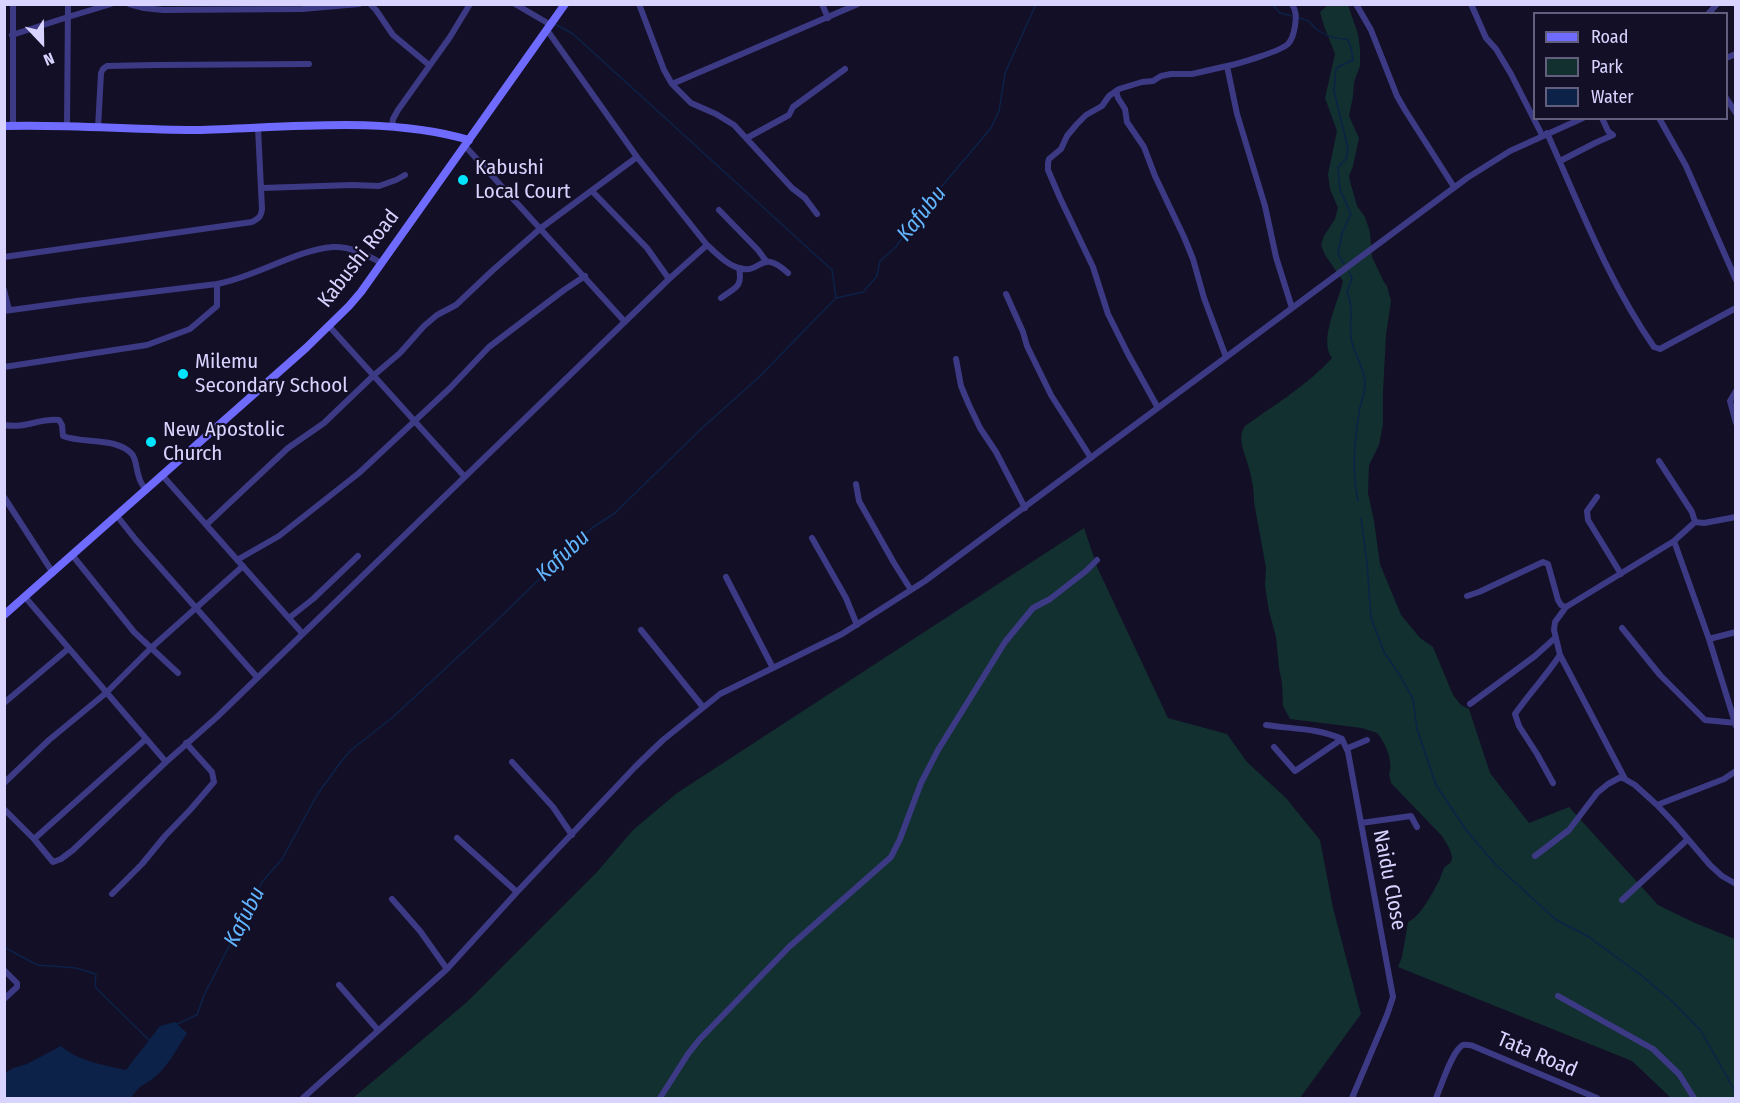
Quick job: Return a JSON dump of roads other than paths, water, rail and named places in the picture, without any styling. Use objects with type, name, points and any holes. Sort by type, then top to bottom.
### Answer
[{"type":"main road","name":"Kabushi Road","points":[[4,615],[73,556],[349,306],[565,4]]},
{"type":"main road","points":[[9,126],[196,130],[328,126],[392,127],[429,130],[467,143]]},
{"type":"street","points":[[67,126],[68,4]]},
{"type":"street","points":[[12,35],[111,4]]},
{"type":"street","points":[[129,4],[163,10],[184,7],[302,7],[359,4]]},
{"type":"street","points":[[370,4],[393,35],[429,65]]},
{"type":"street","points":[[392,127],[398,110],[450,37],[470,4]]},
{"type":"street","points":[[515,4],[550,27],[637,157],[707,245],[739,268],[759,266],[766,261]]},
{"type":"street","points":[[639,4],[664,70],[672,84],[691,103],[734,125],[792,188],[805,198],[817,214]]},
{"type":"street","points":[[822,4],[828,18]]},
{"type":"street","points":[[672,84],[858,4]]},
{"type":"street","points":[[1158,408],[1108,314],[1093,267],[1065,211],[1048,170],[1049,159],[1061,149],[1077,123],[1102,106],[1109,96],[1124,87],[1153,81],[1161,76],[1192,74],[1227,66],[1278,50],[1288,44],[1293,35],[1296,15],[1292,4]]},
{"type":"street","points":[[1356,4],[1375,39],[1405,110],[1454,187]]},
{"type":"street","points":[[1472,4],[1486,38],[1496,49],[1533,113]]},
{"type":"street","points":[[4,6],[13,5],[9,126]]},
{"type":"street","points":[[98,128],[101,74],[107,66],[309,64]]},
{"type":"street","points":[[1227,66],[1238,114],[1265,206],[1276,257],[1292,308]]},
{"type":"street","points":[[747,138],[789,115],[793,107],[845,69]]},
{"type":"street","points":[[1116,91],[1125,109],[1127,122],[1144,147],[1184,237],[1226,357]]},
{"type":"street","points":[[1537,120],[1560,161],[1608,269],[1653,347],[1660,349],[1736,308]]},
{"type":"street","points":[[303,1098],[447,969],[635,767],[703,706],[720,694],[857,625],[911,590],[1025,508],[1454,187],[1502,155],[1578,120]]},
{"type":"street","points":[[1560,161],[1594,142],[1613,135],[1608,131],[1603,120]]},
{"type":"street","points":[[1660,120],[1686,166],[1736,280]]},
{"type":"street","points":[[4,257],[252,222],[261,216],[262,188],[258,128]]},
{"type":"street","points":[[467,143],[625,322]]},
{"type":"street","points":[[207,525],[288,448],[324,423],[400,353],[430,320],[456,305],[541,228],[637,157]]},
{"type":"street","points":[[262,188],[380,186],[405,175]]},
{"type":"street","points":[[592,191],[647,248],[669,279]]},
{"type":"street","points":[[718,210],[766,261],[777,264],[788,273]]},
{"type":"street","points":[[4,809],[53,862],[61,859],[217,717],[669,279],[707,245]]},
{"type":"street","points":[[4,290],[7,310],[231,282],[288,259],[335,247],[369,256],[381,263]]},
{"type":"street","points":[[721,298],[740,283],[739,268]]},
{"type":"street","points":[[237,560],[279,536],[359,473],[415,422],[489,347],[585,276]]},
{"type":"street","points":[[4,367],[147,345],[190,330],[218,306],[217,284]]},
{"type":"street","points":[[1006,294],[1027,346],[1056,404],[1092,458]]},
{"type":"street","points":[[329,326],[465,476]]},
{"type":"street","points":[[956,359],[961,386],[969,405],[1025,508]]},
{"type":"street","points":[[1736,391],[1731,395],[1730,400],[1736,423]]},
{"type":"street","points":[[4,425],[17,427],[59,420],[63,436],[121,446],[132,455],[139,479],[146,490]]},
{"type":"street","points":[[1659,461],[1692,512],[1695,522]]},
{"type":"street","points":[[162,475],[302,633]]},
{"type":"street","points":[[856,484],[859,501],[911,590]]},
{"type":"street","points":[[4,497],[53,573]]},
{"type":"street","points":[[1597,497],[1587,511],[1588,520],[1622,574]]},
{"type":"street","points":[[117,516],[257,677]]},
{"type":"street","points":[[1625,779],[1560,655],[1555,638],[1555,622],[1566,607],[1674,541],[1695,522],[1704,523],[1736,517]]},
{"type":"street","points":[[812,538],[846,598],[857,625]]},
{"type":"street","points":[[1623,628],[1660,675],[1705,720],[1735,724],[1709,639],[1674,541]]},
{"type":"street","points":[[73,556],[134,632],[178,673]]},
{"type":"street","points":[[289,618],[313,599],[358,556]]},
{"type":"street","points":[[660,1098],[688,1054],[713,1025],[789,947],[891,857],[921,783],[938,750],[1005,642],[1033,608],[1050,599],[1097,560]]},
{"type":"street","points":[[1467,596],[1543,562],[1548,564],[1558,600],[1566,607]]},
{"type":"street","points":[[4,783],[49,740],[106,693],[151,648],[243,566]]},
{"type":"street","points":[[726,577],[773,668]]},
{"type":"street","points":[[25,597],[166,762]]},
{"type":"street","points":[[641,630],[703,706]]},
{"type":"street","points":[[1709,639],[1736,632]]},
{"type":"street","points":[[1470,704],[1535,657],[1555,638]]},
{"type":"street","points":[[4,704],[68,649]]},
{"type":"street","points":[[1553,783],[1519,726],[1515,714],[1560,655]]},
{"type":"street","points":[[1266,725],[1317,730],[1342,739]]},
{"type":"street","points":[[34,839],[146,739]]},
{"type":"street","points":[[1274,747],[1295,771],[1342,739]]},
{"type":"street","name":"Naidu Close","points":[[1342,739],[1348,748],[1393,997],[1384,1024],[1352,1098]]},
{"type":"street","points":[[1348,748],[1367,740]]},
{"type":"street","points":[[112,894],[142,864],[214,782],[212,772],[186,743]]},
{"type":"street","points":[[512,762],[553,807],[572,835]]},
{"type":"street","points":[[1657,805],[1724,779],[1736,771]]},
{"type":"street","points":[[1534,856],[1569,830],[1597,793],[1619,778],[1635,785],[1657,805],[1722,876],[1736,884]]},
{"type":"street","points":[[1361,823],[1412,816],[1417,827]]},
{"type":"street","points":[[457,838],[517,892]]},
{"type":"street","points":[[1622,900],[1689,839]]},
{"type":"street","points":[[392,899],[420,931],[447,969]]},
{"type":"street","points":[[4,970],[17,983],[17,987],[4,999]]},
{"type":"street","points":[[339,985],[378,1030]]},
{"type":"street","points":[[1558,996],[1653,1049],[1679,1074],[1694,1098]]},
{"type":"street","name":"Tata Road","points":[[1436,1098],[1451,1062],[1460,1047],[1464,1045],[1473,1046],[1597,1098]]},
{"type":"water","points":[[175,1022],[187,1033],[165,1067],[140,1087],[131,1098],[5,1098],[5,1073],[61,1046],[83,1059],[126,1070],[160,1026]]},
{"type":"waterway","name":"Kafubu","points":[[177,1024],[197,1015],[204,995],[262,882],[282,859],[317,795],[351,750],[393,717],[592,528],[615,513],[702,428],[758,378],[836,298],[863,292],[877,276],[880,261],[896,247],[920,212],[991,128],[999,111],[1005,73],[1036,4]]},
{"type":"waterway","points":[[1272,4],[1280,13],[1292,16]]},
{"type":"waterway","points":[[1299,18],[1309,22],[1326,35],[1347,39],[1351,47],[1353,60],[1336,68],[1334,91],[1348,149],[1346,159],[1338,167],[1340,190],[1351,214],[1342,233],[1338,254],[1344,264]]},
{"type":"waterway","points":[[555,24],[573,34],[832,270],[836,298]]},
{"type":"waterway","points":[[1349,272],[1352,278],[1347,292],[1351,309],[1351,338],[1365,382],[1355,446],[1354,468],[1358,501]]},
{"type":"waterway","points":[[1361,518],[1371,618],[1384,652],[1413,699],[1417,729],[1436,785],[1466,830],[1495,864],[1555,919],[1589,937],[1673,1002],[1701,1031],[1736,1093]]},
{"type":"waterway","points":[[4,947],[37,965],[76,968],[96,974],[97,989],[150,1041]]},
{"type":"place","name":"Kabushi Local Court","points":[[463,180]]},
{"type":"place","name":"Milemu Secondary School","points":[[183,374]]},
{"type":"place","name":"New Apostolic Church","points":[[151,442]]}]
